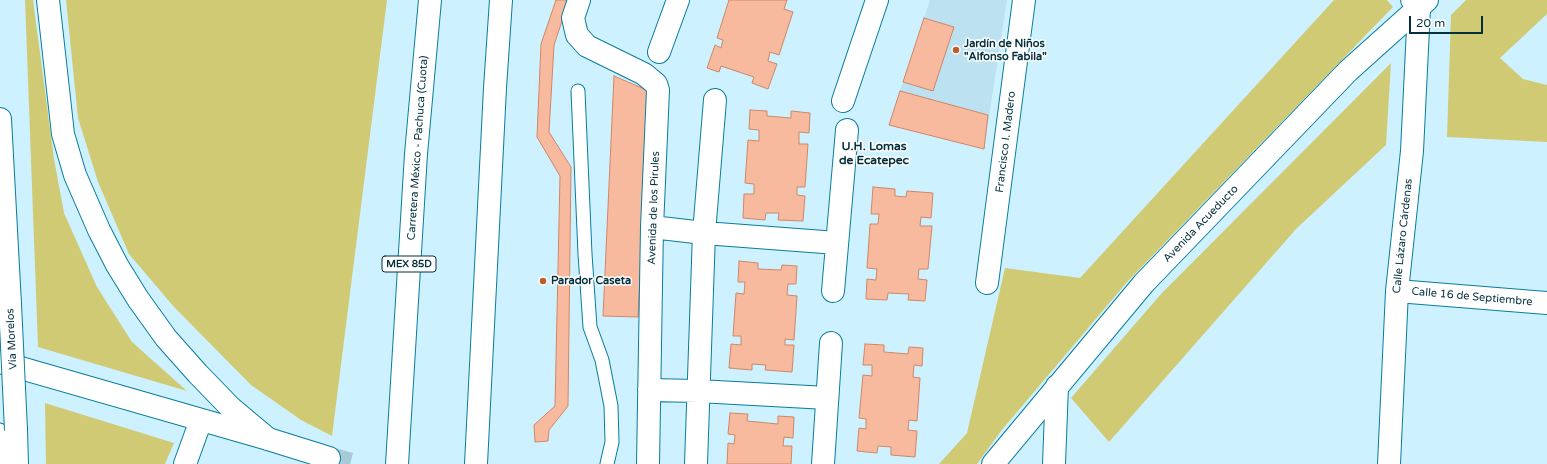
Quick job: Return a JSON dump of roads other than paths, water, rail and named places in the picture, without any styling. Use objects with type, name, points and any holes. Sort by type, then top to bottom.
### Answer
[{"type":"main road","points":[[48,0],[63,134],[75,175],[98,230],[138,299],[166,338],[231,408],[268,439]]},
{"type":"main road","name":"Carretera México - Pachuca (Cuota)","points":[[398,456],[417,146],[430,0]]},
{"type":"main road","points":[[476,464],[495,88],[501,0]]},
{"type":"main road","name":"Avenida de los Pirules","points":[[579,0],[573,18],[577,35],[587,46],[644,74],[656,84],[658,90],[652,227],[648,464]]},
{"type":"main road","points":[[660,52],[678,0]]},
{"type":"main road","points":[[843,100],[878,0]]},
{"type":"main road","name":"Francisco I. Madero","points":[[987,283],[1024,0]]},
{"type":"main road","name":"Calle Lázaro Cárdenas","points":[[1389,464],[1397,291],[1412,151],[1419,3]]},
{"type":"main road","name":"Avenida Acueducto","points":[[993,464],[1144,283],[1348,71],[1419,3]]},
{"type":"main road","points":[[696,464],[704,233],[715,100]]},
{"type":"main road","name":"Vía Morelos","points":[[0,119],[10,304],[5,434],[17,464]]},
{"type":"main road","points":[[833,291],[847,130]]},
{"type":"main road","points":[[652,227],[704,233],[837,243]]},
{"type":"main road","name":"Calle 16 de Septiembre","points":[[1397,291],[1547,303]]},
{"type":"main road","points":[[823,464],[831,343]]},
{"type":"main road","points":[[0,362],[329,458]]},
{"type":"main road","points":[[1054,464],[1057,386]]},
{"type":"main road","points":[[649,390],[698,391],[827,398]]},
{"type":"main road","points":[[185,464],[201,420]]},
{"type":"lane","points":[[578,91],[585,254],[590,327],[602,360],[612,406],[612,442],[607,464]]},
{"type":"lane","points":[[2,464],[5,434]]},
{"type":"tunnel","points":[[329,458],[352,464]]},
{"type":"place","name":"Jardín de Niños \"Alfonso Fabila\"","points":[[956,50]]},
{"type":"place","name":"Parador Caseta","points":[[543,281]]},
{"type":"district","name":"U.H. Lomas de Ecatepec","points":[[874,154]]}]
